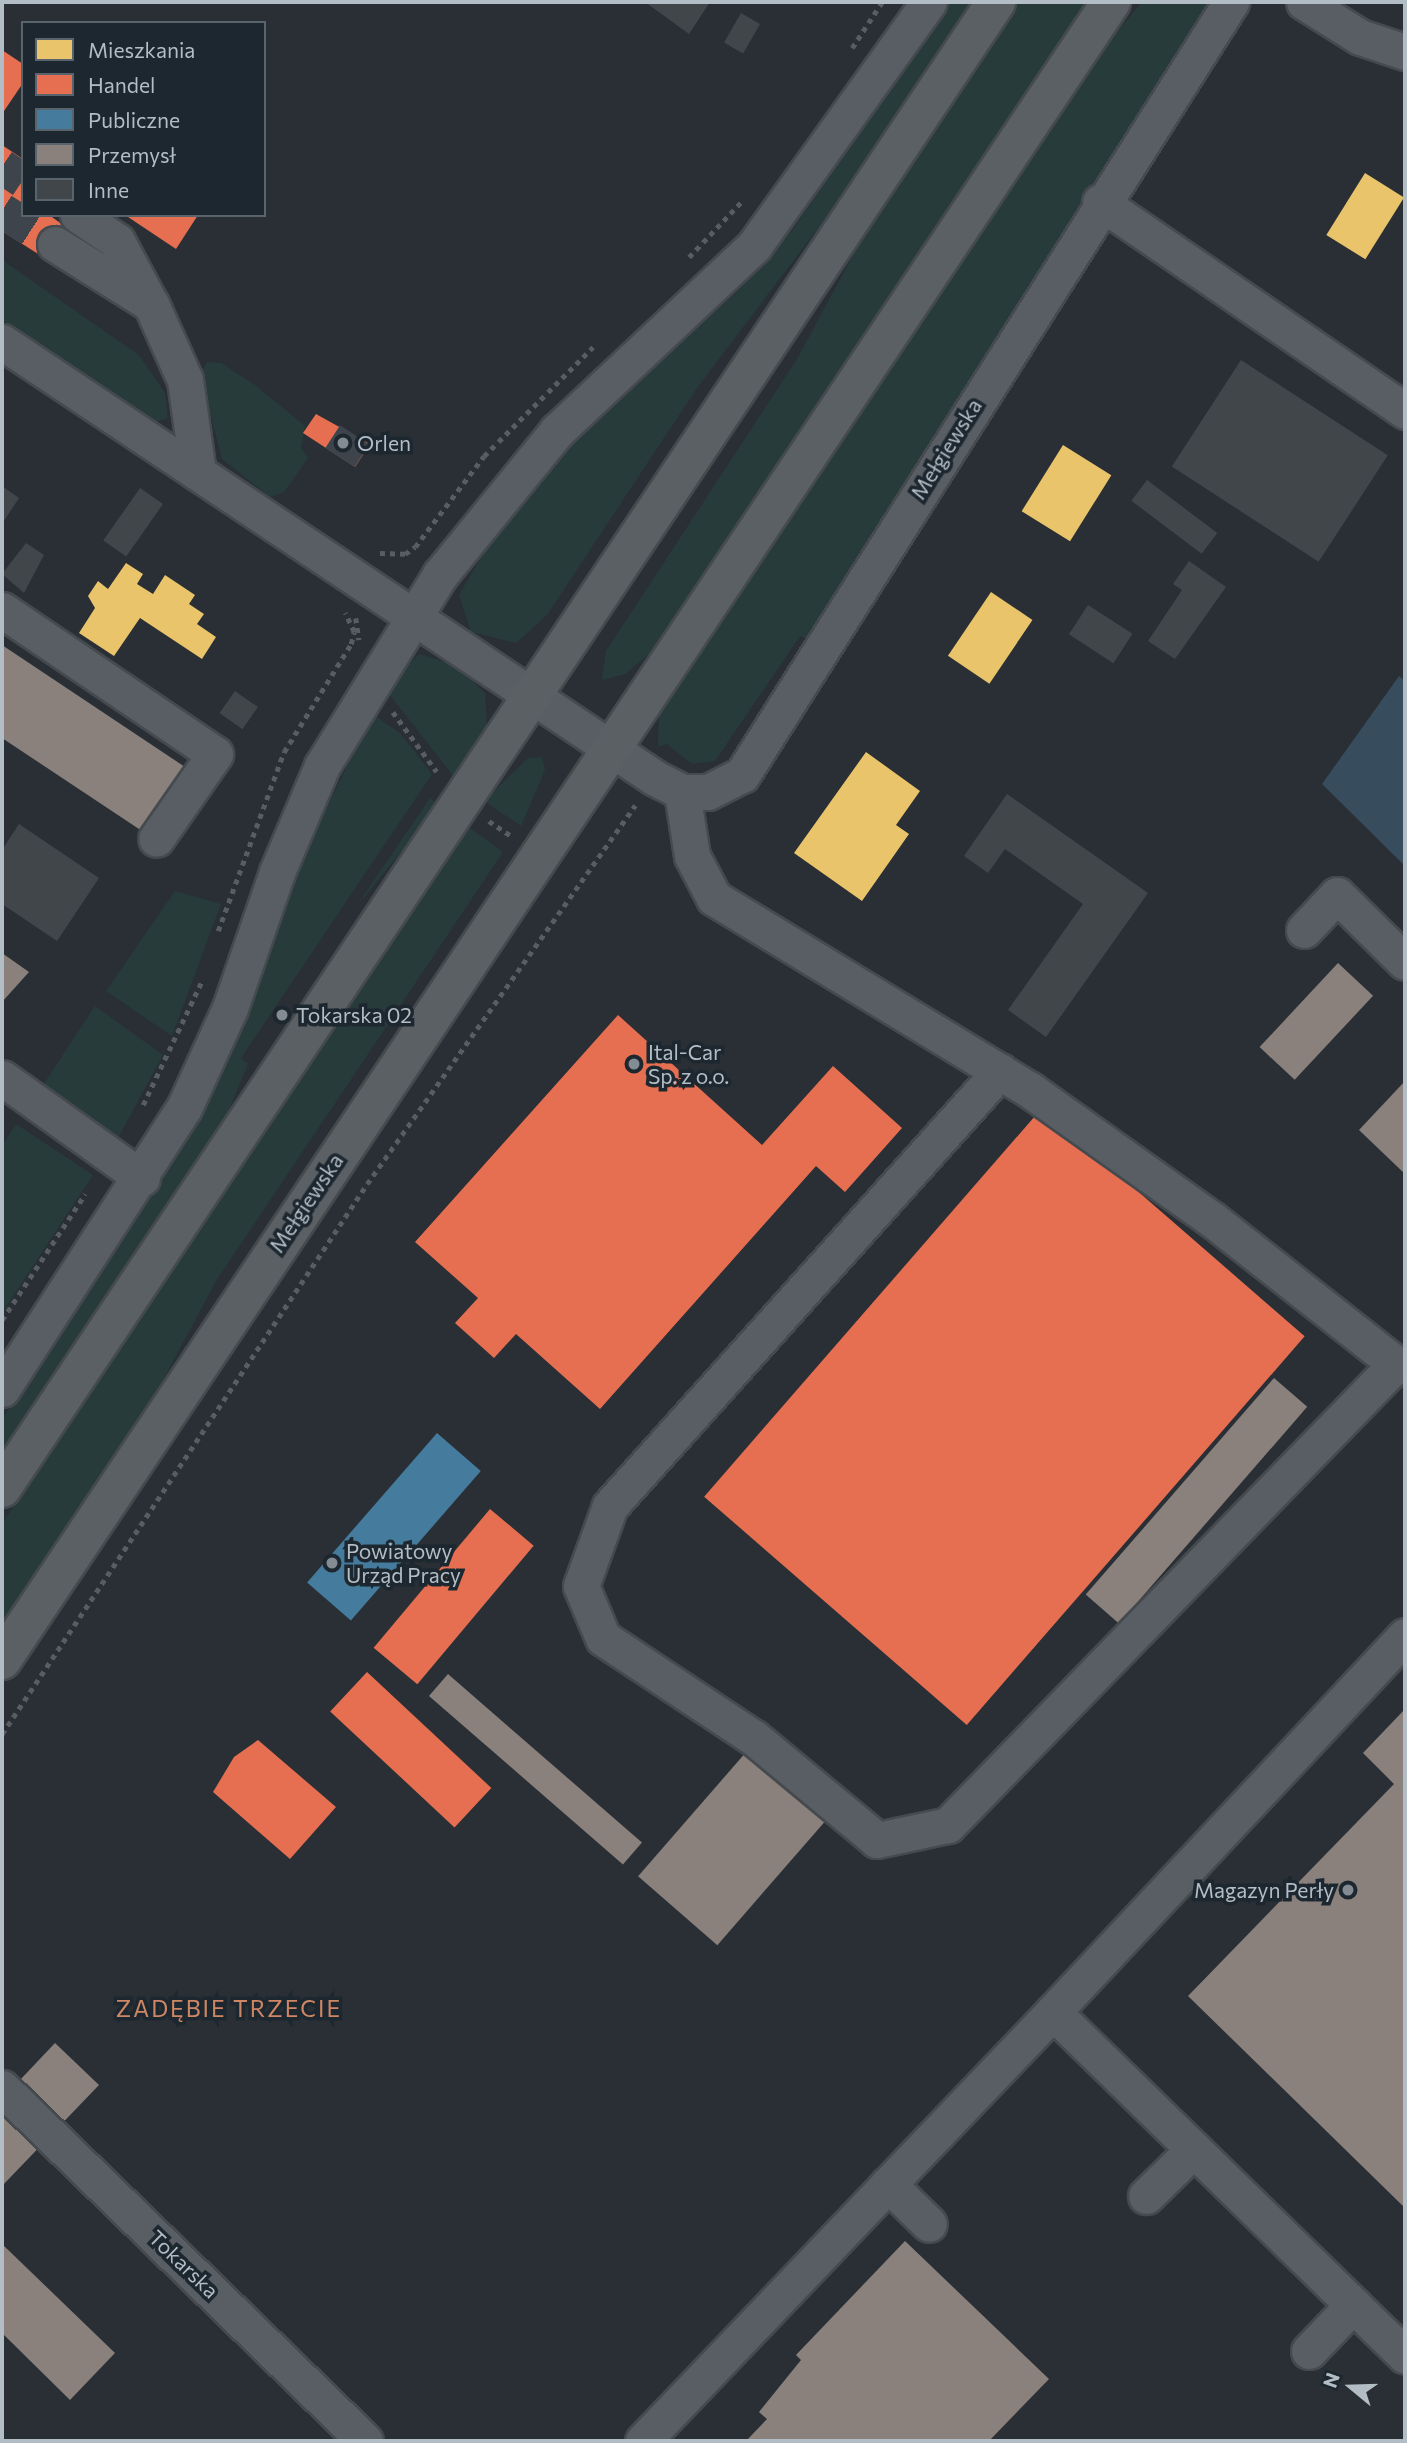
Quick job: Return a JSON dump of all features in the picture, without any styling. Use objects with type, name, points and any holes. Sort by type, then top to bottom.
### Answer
[{"type":"main road","points":[[2,1488],[996,2]]},
{"type":"main road","name":"Mełgiewska","points":[[2,1660],[1111,2]]},
{"type":"street","points":[[2,1389],[142,1178],[218,1037],[316,779],[414,616],[517,472],[754,246],[929,2]]},
{"type":"street","name":"Mełgiewska","points":[[682,792],[708,792],[742,775],[1100,202],[1231,2]]},
{"type":"street","points":[[1304,2],[1360,37],[1405,52]]},
{"type":"street","points":[[1100,202],[1405,411]]},
{"type":"street","points":[[81,217],[117,241],[151,304],[185,380],[198,473]]},
{"type":"street","points":[[55,244],[151,304]]},
{"type":"street","points":[[2,342],[682,792],[692,856],[714,898],[1000,1072],[1213,1220],[1395,1364],[948,1825],[877,1840],[754,1738],[603,1638],[581,1586],[610,1506],[1000,1072]]},
{"type":"street","points":[[2,610],[215,754],[156,839]]},
{"type":"street","points":[[1304,930],[1337,895],[1405,962]]},
{"type":"street","points":[[2,1078],[142,1178]]},
{"type":"street","points":[[643,2441],[1053,2012],[1405,1636]]},
{"type":"street","points":[[1053,2012],[1405,2356]]},
{"type":"street","name":"Tokarska","points":[[2,2088],[365,2441]]},
{"type":"street","points":[[1146,2196],[1194,2149]]},
{"type":"street","points":[[888,2184],[929,2224]]},
{"type":"street","points":[[1308,2351],[1353,2305]]},
{"type":"path","points":[[2,1734],[322,1251],[465,1053],[577,882]]},
{"type":"green space","points":[[950,2],[972,2],[834,207],[697,388],[547,615],[516,643],[471,632],[459,595],[508,512],[599,417],[739,290],[793,229]]},
{"type":"green space","points":[[1018,2],[1088,2],[649,654],[625,674],[602,680],[606,651],[797,359],[879,207]]},
{"type":"green space","points":[[1142,2],[1215,2],[1083,200],[810,641],[800,636],[715,761],[692,764],[667,744],[658,747],[659,712],[1087,67]]},
{"type":"green space","points":[[2,260],[139,355],[165,393],[168,418],[156,422],[136,412],[2,320]]},
{"type":"green space","points":[[207,362],[221,363],[255,385],[305,426],[301,448],[308,458],[284,492],[270,497],[222,459],[200,375]]},
{"type":"green space","points":[[419,654],[455,665],[485,693],[487,731],[455,778],[385,689]]},
{"type":"green space","points":[[372,714],[400,733],[432,774],[241,1058],[248,1064],[216,1141],[2,1460],[2,1419],[180,1147],[259,987],[295,874]]},
{"type":"green space","points":[[542,757],[545,770],[521,826],[484,801],[528,758]]},
{"type":"green space","points":[[430,798],[439,805],[353,911]]},
{"type":"green space","points":[[467,826],[503,852],[216,1281],[155,1395],[2,1629],[2,1524]]},
{"type":"green space","points":[[175,891],[221,904],[172,1036],[106,991]]},
{"type":"green space","points":[[95,1006],[163,1055],[118,1138],[43,1085]]},
{"type":"green space","points":[[16,1124],[93,1175],[2,1313],[2,1146]]},
{"type":"water","points":[[1399,676],[1405,681],[1405,866],[1322,784]]},
{"type":"building: Mieszkania","points":[[1365,173],[1404,197],[1365,259],[1326,235]]},
{"type":"building: Mieszkania","points":[[1063,445],[1111,475],[1070,541],[1022,511]]},
{"type":"building: Mieszkania","points":[[126,563],[143,574],[137,584],[153,594],[165,575],[195,595],[189,604],[204,614],[197,624],[216,637],[202,659],[140,618],[114,656],[79,633],[95,608],[88,596],[98,581],[108,589]]},
{"type":"building: Mieszkania","points":[[991,592],[1032,620],[989,684],[948,656]]},
{"type":"building: Mieszkania","points":[[866,752],[920,791],[896,825],[909,834],[862,901],[794,853]]},
{"type":"building: Handel","points":[[2,50],[21,63],[21,86],[2,114]]},
{"type":"building: Handel","points":[[2,145],[21,158],[21,217],[52,217],[66,227],[46,259],[2,231]]},
{"type":"building: Handel","points":[[128,217],[197,217],[176,249]]},
{"type":"building: Handel","name":"Orlen","points":[[316,414],[370,444],[355,467],[303,433]]},
{"type":"building: Handel","points":[[618,1015],[762,1145],[833,1066],[902,1128],[845,1192],[816,1166],[600,1409],[516,1334],[494,1358],[455,1323],[478,1298],[415,1242]]},
{"type":"building: Handel","points":[[1042,1108],[1305,1336],[967,1725],[704,1497]]},
{"type":"building: Handel","points":[[490,1509],[534,1546],[417,1684],[374,1648]]},
{"type":"building: Handel","points":[[367,1672],[491,1788],[455,1827],[330,1711]]},
{"type":"building: Handel","points":[[258,1740],[336,1807],[290,1859],[213,1792],[234,1757]]},
{"type":"building: Publiczne","points":[[437,1433],[481,1471],[351,1620],[307,1582]]},
{"type":"building: Przemysł","points":[[2,645],[185,767],[142,831],[2,738]]},
{"type":"building: Przemysł","points":[[2,953],[29,972],[2,1002]]},
{"type":"building: Przemysł","points":[[1338,963],[1373,996],[1295,1080],[1260,1047]]},
{"type":"building: Przemysł","points":[[1405,1081],[1405,1174],[1359,1130]]},
{"type":"building: Przemysł","points":[[1274,1378],[1307,1407],[1119,1623],[1086,1595]]},
{"type":"building: Przemysł","points":[[448,1674],[642,1843],[623,1864],[429,1696]]},
{"type":"building: Przemysł","name":"Magazyn Perły","points":[[1405,1709],[1405,2208],[1188,1996],[1394,1784],[1363,1753]]},
{"type":"building: Przemysł","points":[[747,1751],[826,1820],[717,1945],[638,1876]]},
{"type":"building: Przemysł","points":[[55,2043],[99,2085],[2,2186],[2,2099]]},
{"type":"building: Przemysł","points":[[905,2241],[1049,2379],[989,2441],[746,2441],[767,2419],[759,2412],[801,2360],[796,2355]]},
{"type":"building: Przemysł","points":[[2,2244],[115,2353],[70,2400],[2,2333]]},
{"type":"building: Inne","points":[[645,2],[710,2],[689,34]]},
{"type":"building: Inne","points":[[741,13],[760,24],[743,53],[724,42]]},
{"type":"building: Inne","points":[[1241,360],[1388,455],[1319,562],[1172,467]]},
{"type":"building: Inne","points":[[1147,480],[1217,533],[1202,554],[1131,501]]},
{"type":"building: Inne","points":[[2,486],[19,498],[2,524]]},
{"type":"building: Inne","points":[[140,488],[163,504],[126,556],[103,540]]},
{"type":"building: Inne","points":[[26,543],[44,555],[24,593],[2,574]]},
{"type":"building: Inne","points":[[1189,561],[1226,587],[1175,659],[1148,641],[1182,590],[1173,584]]},
{"type":"building: Inne","points":[[1088,605],[1132,634],[1113,663],[1069,634]]},
{"type":"building: Inne","points":[[235,691],[258,707],[242,729],[220,713]]},
{"type":"building: Inne","points":[[1007,794],[1148,893],[1046,1037],[1008,1010],[1083,904],[1005,849],[988,873],[964,856]]},
{"type":"building: Inne","points":[[19,824],[99,878],[57,941],[2,904],[2,850]]},
{"type":"tunnel","points":[[2,166],[21,179]]},
{"type":"tunnel","points":[[2,210],[55,244]]},
{"type":"tunnel","points":[[340,457],[355,434]]},
{"type":"place","name":"Orlen","points":[[343,443]]},
{"type":"place","name":"Tokarska 02","points":[[282,1015]]},
{"type":"place","name":"Ital-Car Sp. z o.o.","points":[[634,1064]]},
{"type":"place","name":"Powiatowy Urząd Pracy","points":[[332,1563]]},
{"type":"place","name":"Magazyn Perły","points":[[1348,1890]]},
{"type":"district","name":"ZADĘBIE TRZECIE","points":[[229,2008]]}]
